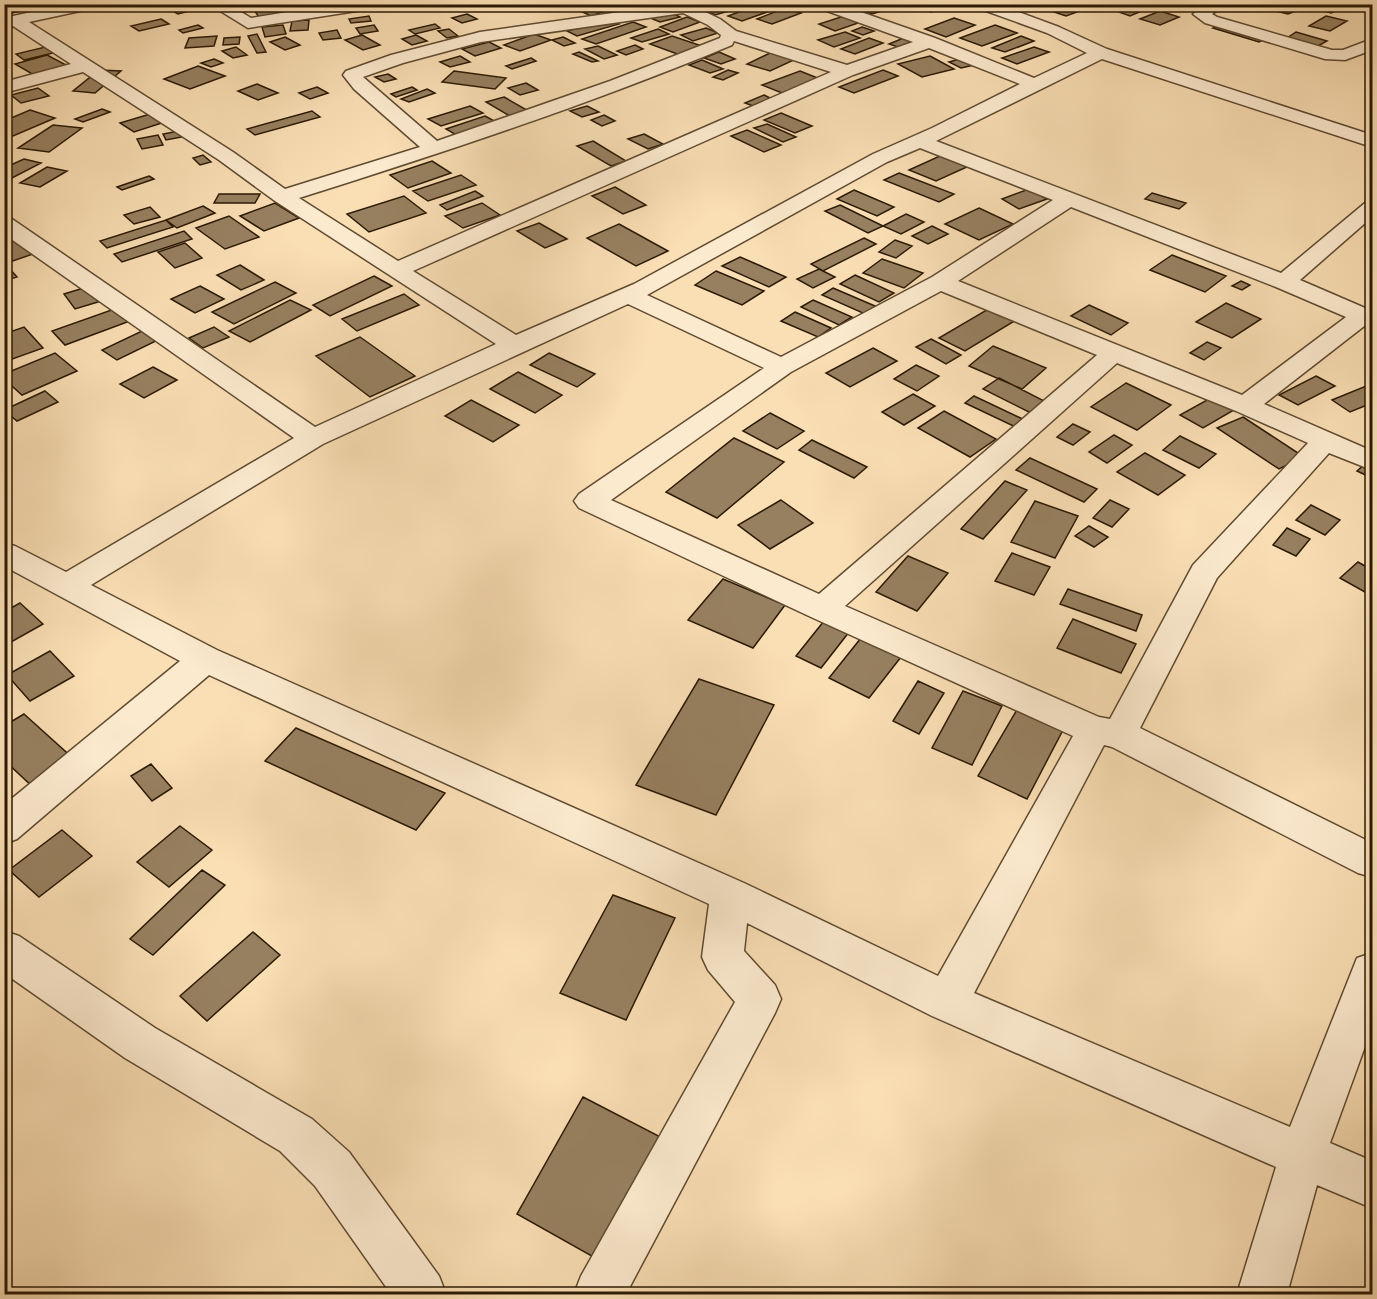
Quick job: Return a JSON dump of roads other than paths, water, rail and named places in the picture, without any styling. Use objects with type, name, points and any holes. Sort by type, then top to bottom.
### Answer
[{"type":"street","points":[[10,22],[93,4]]},
{"type":"street","points":[[216,4],[248,23],[369,4]]},
{"type":"street","points":[[434,149],[360,85],[352,75],[397,59],[480,37],[673,7],[708,4]]},
{"type":"street","points":[[822,4],[929,42],[1035,84]]},
{"type":"street","points":[[981,4],[1053,30],[1101,52],[1372,141]]},
{"type":"street","points":[[1219,4],[1201,14],[1212,20],[1309,50],[1345,55],[1372,44]]},
{"type":"street","points":[[673,7],[714,22],[730,34],[847,71]]},
{"type":"street","points":[[10,22],[226,156],[282,197],[514,345]]},
{"type":"street","points":[[282,197],[516,123],[659,69],[726,41],[730,34]]},
{"type":"street","points":[[396,270],[847,71],[929,42]]},
{"type":"street","points":[[67,586],[313,438],[628,295],[880,158],[921,142],[989,105],[1101,52]]},
{"type":"street","points":[[4,88],[84,66]]},
{"type":"street","points":[[921,142],[1284,282],[1368,317]]},
{"type":"street","points":[[1070,199],[939,282],[782,367],[589,501],[822,609],[1107,732],[1372,861]]},
{"type":"street","points":[[1284,282],[1372,207]]},
{"type":"street","points":[[4,224],[313,438]]},
{"type":"street","points":[[939,282],[1245,405],[1372,461]]},
{"type":"street","points":[[628,295],[782,367]]},
{"type":"street","points":[[1245,405],[1368,317]]},
{"type":"street","points":[[822,609],[1114,353]]},
{"type":"street","points":[[947,1002],[1204,572],[1325,441]]},
{"type":"street","points":[[4,554],[205,659],[730,895],[947,1002],[1303,1153],[1372,1185]]},
{"type":"street","points":[[4,828],[205,659]]},
{"type":"street","points":[[599,1294],[760,999],[723,957],[730,895]]},
{"type":"street","points":[[4,949],[140,1042],[296,1135],[332,1169],[421,1294]]},
{"type":"street","points":[[1262,1294],[1303,1153],[1372,972]]}]
